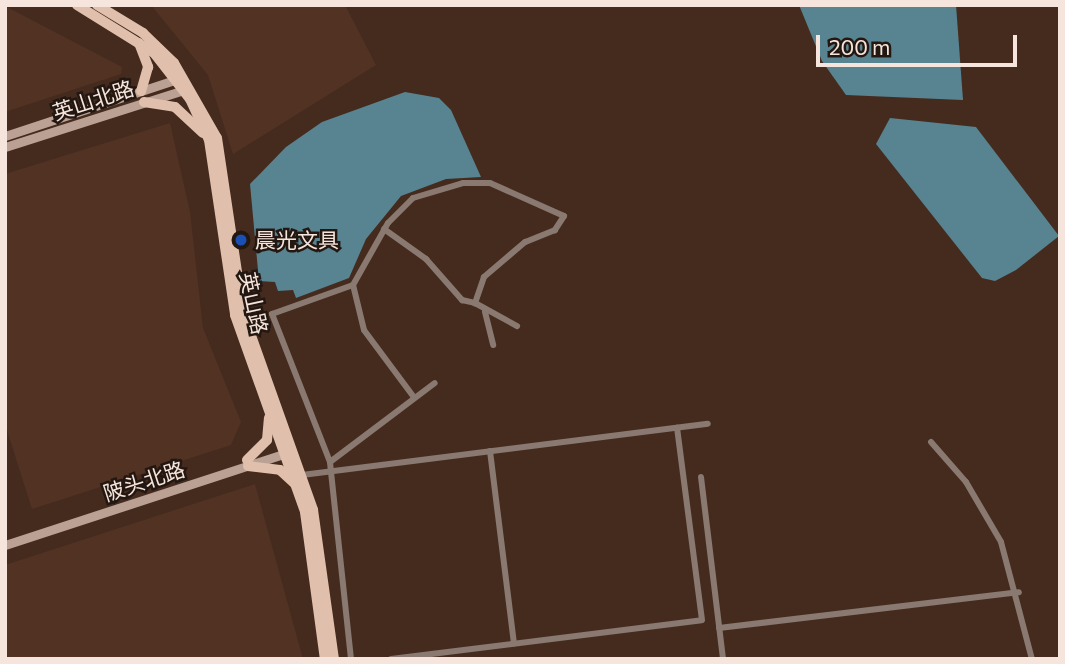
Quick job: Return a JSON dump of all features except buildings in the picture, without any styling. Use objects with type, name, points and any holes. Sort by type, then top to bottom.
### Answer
[{"type":"main road","name":"英山路","points":[[77,5],[138,39],[181,78]]},
{"type":"main road","name":"英山路","points":[[97,5],[143,33],[181,78],[223,159],[248,333],[289,449],[317,569],[325,659]]},
{"type":"main road","points":[[138,39],[148,67],[141,91]]},
{"type":"main road","name":"英山北路","points":[[5,136],[181,78]]},
{"type":"main road","name":"英山路","points":[[188,89],[209,140],[233,306],[267,407],[302,475],[322,550],[334,659]]},
{"type":"main road","name":"英山北路","points":[[5,147],[188,89]]},
{"type":"main road","points":[[145,103],[176,107],[209,140]]},
{"type":"main road","points":[[267,407],[267,440],[247,463],[280,470],[299,492]]},
{"type":"main road","name":"陂头北路","points":[[5,545],[289,449]]},
{"type":"main road","name":"陂头北路","points":[[5,538],[247,463]]},
{"type":"street","points":[[351,659],[328,471],[330,462],[272,314],[353,285],[384,229],[413,198],[463,183],[491,183],[564,216],[555,230],[506,255],[484,277],[475,303]]},
{"type":"street","points":[[384,229],[426,259],[462,300],[475,303],[485,312],[517,326]]},
{"type":"street","points":[[353,285],[365,330],[413,396]]},
{"type":"street","points":[[485,312],[493,345]]},
{"type":"street","points":[[330,462],[413,396],[435,383]]},
{"type":"street","points":[[302,475],[708,424]]},
{"type":"street","points":[[391,659],[702,620],[677,428]]},
{"type":"street","points":[[931,442],[985,511],[1019,592],[1032,659]]},
{"type":"street","points":[[489,452],[514,643]]},
{"type":"street","points":[[701,477],[723,659]]},
{"type":"street","points":[[719,628],[1019,592]]},
{"type":"shaded area","points":[[151,5],[345,5],[376,65],[233,154],[208,75]]},
{"type":"shaded area","points":[[5,6],[122,67],[121,74],[5,112]]},
{"type":"shaded area","points":[[170,123],[190,212],[203,328],[241,422],[231,445],[32,509],[5,424],[5,174]]},
{"type":"shaded area","points":[[255,484],[303,659],[5,659],[5,565]]},
{"type":"water","points":[[799,5],[956,5],[963,100],[846,95],[822,61]]},
{"type":"water","points":[[405,92],[439,98],[451,110],[481,177],[446,179],[401,196],[366,239],[349,278],[296,298],[293,290],[278,291],[275,282],[259,281],[250,184],[286,147],[322,122]]},
{"type":"water","points":[[890,118],[976,127],[1059,236],[1016,270],[995,281],[982,278],[876,144]]},
{"type":"place","name":"晨光文具","points":[[241,240]]}]
